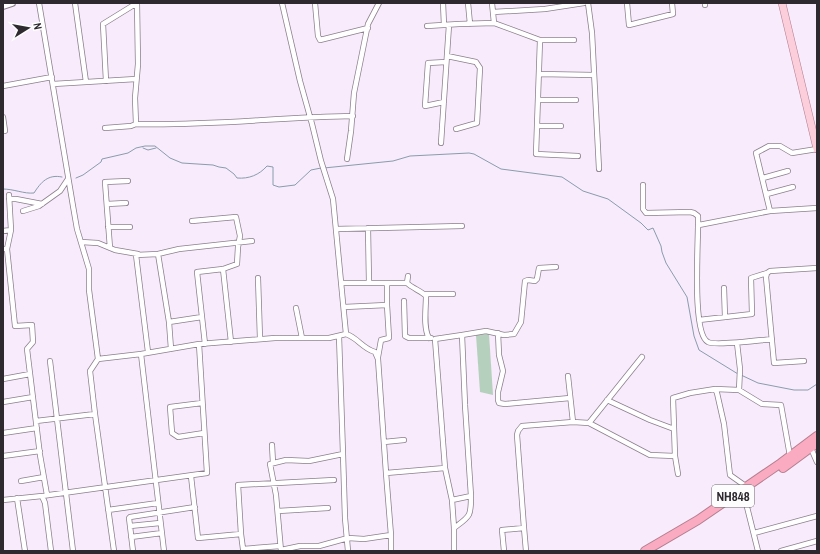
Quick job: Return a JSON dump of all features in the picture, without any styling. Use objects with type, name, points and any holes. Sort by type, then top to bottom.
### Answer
[{"type":"highway","name":"NH848","points":[[657,551],[744,495],[812,444],[817,436]]},
{"type":"highway","name":"NH848","points":[[645,551],[698,520],[790,456],[812,444]]},
{"type":"main road","points":[[3,6],[12,3]]},
{"type":"main road","points":[[782,3],[817,149]]},
{"type":"street","points":[[39,3],[77,229],[89,269],[89,290],[98,359],[90,371],[104,487],[114,551]]},
{"type":"street","points":[[75,3],[86,82]]},
{"type":"street","points":[[106,81],[103,24],[137,3]]},
{"type":"street","points":[[136,124],[136,79],[138,64],[137,3]]},
{"type":"street","points":[[282,3],[300,81],[321,161],[333,199],[346,334]]},
{"type":"street","points":[[316,3],[318,36],[320,40],[368,28]]},
{"type":"street","points":[[347,159],[354,93],[368,28],[379,3]]},
{"type":"street","points":[[441,143],[447,56],[446,25],[443,3]]},
{"type":"street","points":[[468,3],[470,24]]},
{"type":"street","points":[[492,3],[494,23]]},
{"type":"street","points":[[493,12],[544,9],[568,4],[584,3]]},
{"type":"street","points":[[588,3],[592,33],[599,169]]},
{"type":"street","points":[[627,3],[629,25],[673,14],[672,3]]},
{"type":"street","points":[[427,26],[494,23],[540,40],[574,40]]},
{"type":"street","points":[[540,40],[536,154],[578,156]]},
{"type":"street","points":[[447,56],[476,62],[480,68],[477,123],[456,129]]},
{"type":"street","points":[[444,102],[426,106],[428,63],[446,62]]},
{"type":"street","points":[[539,74],[594,75]]},
{"type":"street","points":[[3,86],[52,77]]},
{"type":"street","points":[[53,84],[136,79]]},
{"type":"street","points":[[538,100],[576,100]]},
{"type":"street","points":[[105,128],[131,126],[136,124],[172,125],[352,116]]},
{"type":"street","points":[[3,117],[5,131],[3,131]]},
{"type":"street","points":[[538,126],[561,126]]},
{"type":"street","points":[[770,211],[756,152],[769,146],[780,146],[792,153],[817,149]]},
{"type":"street","points":[[763,178],[788,171]]},
{"type":"street","points":[[23,211],[42,204],[60,191],[68,179]]},
{"type":"street","points":[[110,248],[105,182],[128,181]]},
{"type":"street","points":[[643,185],[643,209],[646,214],[690,212],[697,214],[699,225],[697,294],[699,320],[702,332],[708,342],[737,342],[772,339]]},
{"type":"street","points":[[766,194],[793,187]]},
{"type":"street","points":[[42,204],[9,197],[11,230],[5,249],[15,326],[32,325],[33,342],[27,349],[44,477],[50,551]]},
{"type":"street","points":[[107,204],[126,203]]},
{"type":"street","points":[[699,225],[770,211],[817,208]]},
{"type":"street","points":[[192,221],[236,217],[240,236],[237,264],[223,269],[197,272],[205,344]]},
{"type":"street","points":[[336,229],[462,226]]},
{"type":"street","points":[[108,227],[130,227]]},
{"type":"street","points":[[368,228],[369,283]]},
{"type":"street","points":[[3,231],[11,230]]},
{"type":"street","points":[[82,242],[98,243],[116,250],[138,254],[158,254],[179,249],[252,241]]},
{"type":"street","points":[[138,254],[136,256],[148,352]]},
{"type":"street","points":[[158,254],[170,322],[171,349]]},
{"type":"street","points":[[404,300],[405,336],[409,338],[435,339],[486,331],[509,336],[514,334],[521,322],[525,281],[535,281],[537,279],[539,268],[556,268]]},
{"type":"street","points":[[699,320],[752,314],[751,278],[767,274],[770,271],[817,268]]},
{"type":"street","points":[[223,269],[231,342]]},
{"type":"street","points":[[767,274],[766,280],[774,363],[804,361]]},
{"type":"street","points":[[407,283],[408,276]]},
{"type":"street","points":[[258,278],[260,339]]},
{"type":"street","points":[[342,283],[407,283],[412,288],[424,294],[453,294]]},
{"type":"street","points":[[387,283],[389,338],[381,340],[378,357],[391,551]]},
{"type":"street","points":[[724,288],[725,317]]},
{"type":"street","points":[[424,294],[426,296],[426,327],[429,338]]},
{"type":"street","points":[[344,307],[387,305]]},
{"type":"street","points":[[296,308],[302,338]]},
{"type":"street","points":[[170,322],[202,317]]},
{"type":"street","points":[[98,359],[141,354],[199,344],[260,339],[329,338],[346,334],[351,336],[367,349],[375,352],[378,357]]},
{"type":"street","points":[[498,334],[499,354],[503,371],[498,392],[499,403],[505,404],[570,398]]},
{"type":"street","points":[[454,528],[468,518],[471,511],[462,335]]},
{"type":"street","points":[[338,336],[345,518],[348,551]]},
{"type":"street","points":[[435,339],[445,468],[452,500],[454,551]]},
{"type":"street","points":[[737,342],[740,375],[738,390]]},
{"type":"street","points":[[3,500],[45,496],[207,473],[199,344]]},
{"type":"street","points":[[141,354],[164,551]]},
{"type":"street","points":[[589,423],[642,357]]},
{"type":"street","points":[[50,361],[73,551]]},
{"type":"street","points":[[3,379],[30,374]]},
{"type":"street","points":[[568,376],[572,422]]},
{"type":"street","points":[[715,389],[724,424],[730,475],[747,487]]},
{"type":"street","points":[[678,474],[675,456],[673,398],[690,392],[715,389],[738,390],[762,404],[781,405],[790,456]]},
{"type":"street","points":[[3,402],[33,397]]},
{"type":"street","points":[[607,400],[650,420],[674,429]]},
{"type":"street","points":[[202,403],[170,408],[172,433],[178,437],[204,433]]},
{"type":"street","points":[[36,421],[95,414]]},
{"type":"street","points":[[526,551],[518,431],[522,426],[572,422],[589,423],[650,454],[675,456]]},
{"type":"street","points":[[3,433],[37,428]]},
{"type":"street","points":[[384,442],[404,440]]},
{"type":"street","points":[[812,444],[817,462]]},
{"type":"street","points":[[272,445],[273,463],[270,464],[278,511],[280,549]]},
{"type":"street","points":[[3,456],[40,451]]},
{"type":"street","points":[[273,463],[286,460],[309,461],[343,454]]},
{"type":"street","points":[[386,473],[445,468]]},
{"type":"street","points":[[191,476],[198,538],[241,534]]},
{"type":"street","points":[[21,481],[44,477]]},
{"type":"street","points":[[334,480],[238,485],[243,549],[280,549],[300,546],[319,546],[348,538],[364,539],[391,535]]},
{"type":"street","points":[[744,495],[758,551]]},
{"type":"street","points":[[452,500],[471,496]]},
{"type":"street","points":[[17,498],[25,551]]},
{"type":"street","points":[[108,510],[158,503]]},
{"type":"street","points":[[133,551],[130,517],[195,507]]},
{"type":"street","points":[[278,511],[328,508]]},
{"type":"street","points":[[754,533],[817,516]]},
{"type":"street","points":[[130,526],[160,522]]},
{"type":"street","points":[[504,551],[502,530],[524,528]]},
{"type":"street","points":[[131,537],[162,533]]},
{"type":"street","points":[[781,551],[817,541]]},
{"type":"green space","points":[[489,334],[493,395],[480,392],[476,335]]},
{"type":"waterway","points":[[76,178],[83,175],[101,162],[102,159],[128,153],[136,148],[145,146],[155,146],[170,158],[182,163],[213,165],[226,168],[237,178],[250,177],[261,172],[267,166],[273,167],[273,185],[279,187],[295,185],[311,170],[321,168]]},
{"type":"waterway","points":[[143,148],[148,150],[156,148]]},
{"type":"waterway","points":[[324,168],[393,161],[410,156],[469,153],[474,154],[501,169],[562,177],[583,191],[608,199],[641,223],[648,230],[653,228],[661,246],[666,263],[687,297],[694,336],[699,350],[738,374]]},
{"type":"waterway","points":[[3,189],[34,193],[39,185],[45,180],[57,176],[62,177]]},
{"type":"waterway","points":[[741,375],[758,383],[794,390],[808,390],[817,384]]}]
